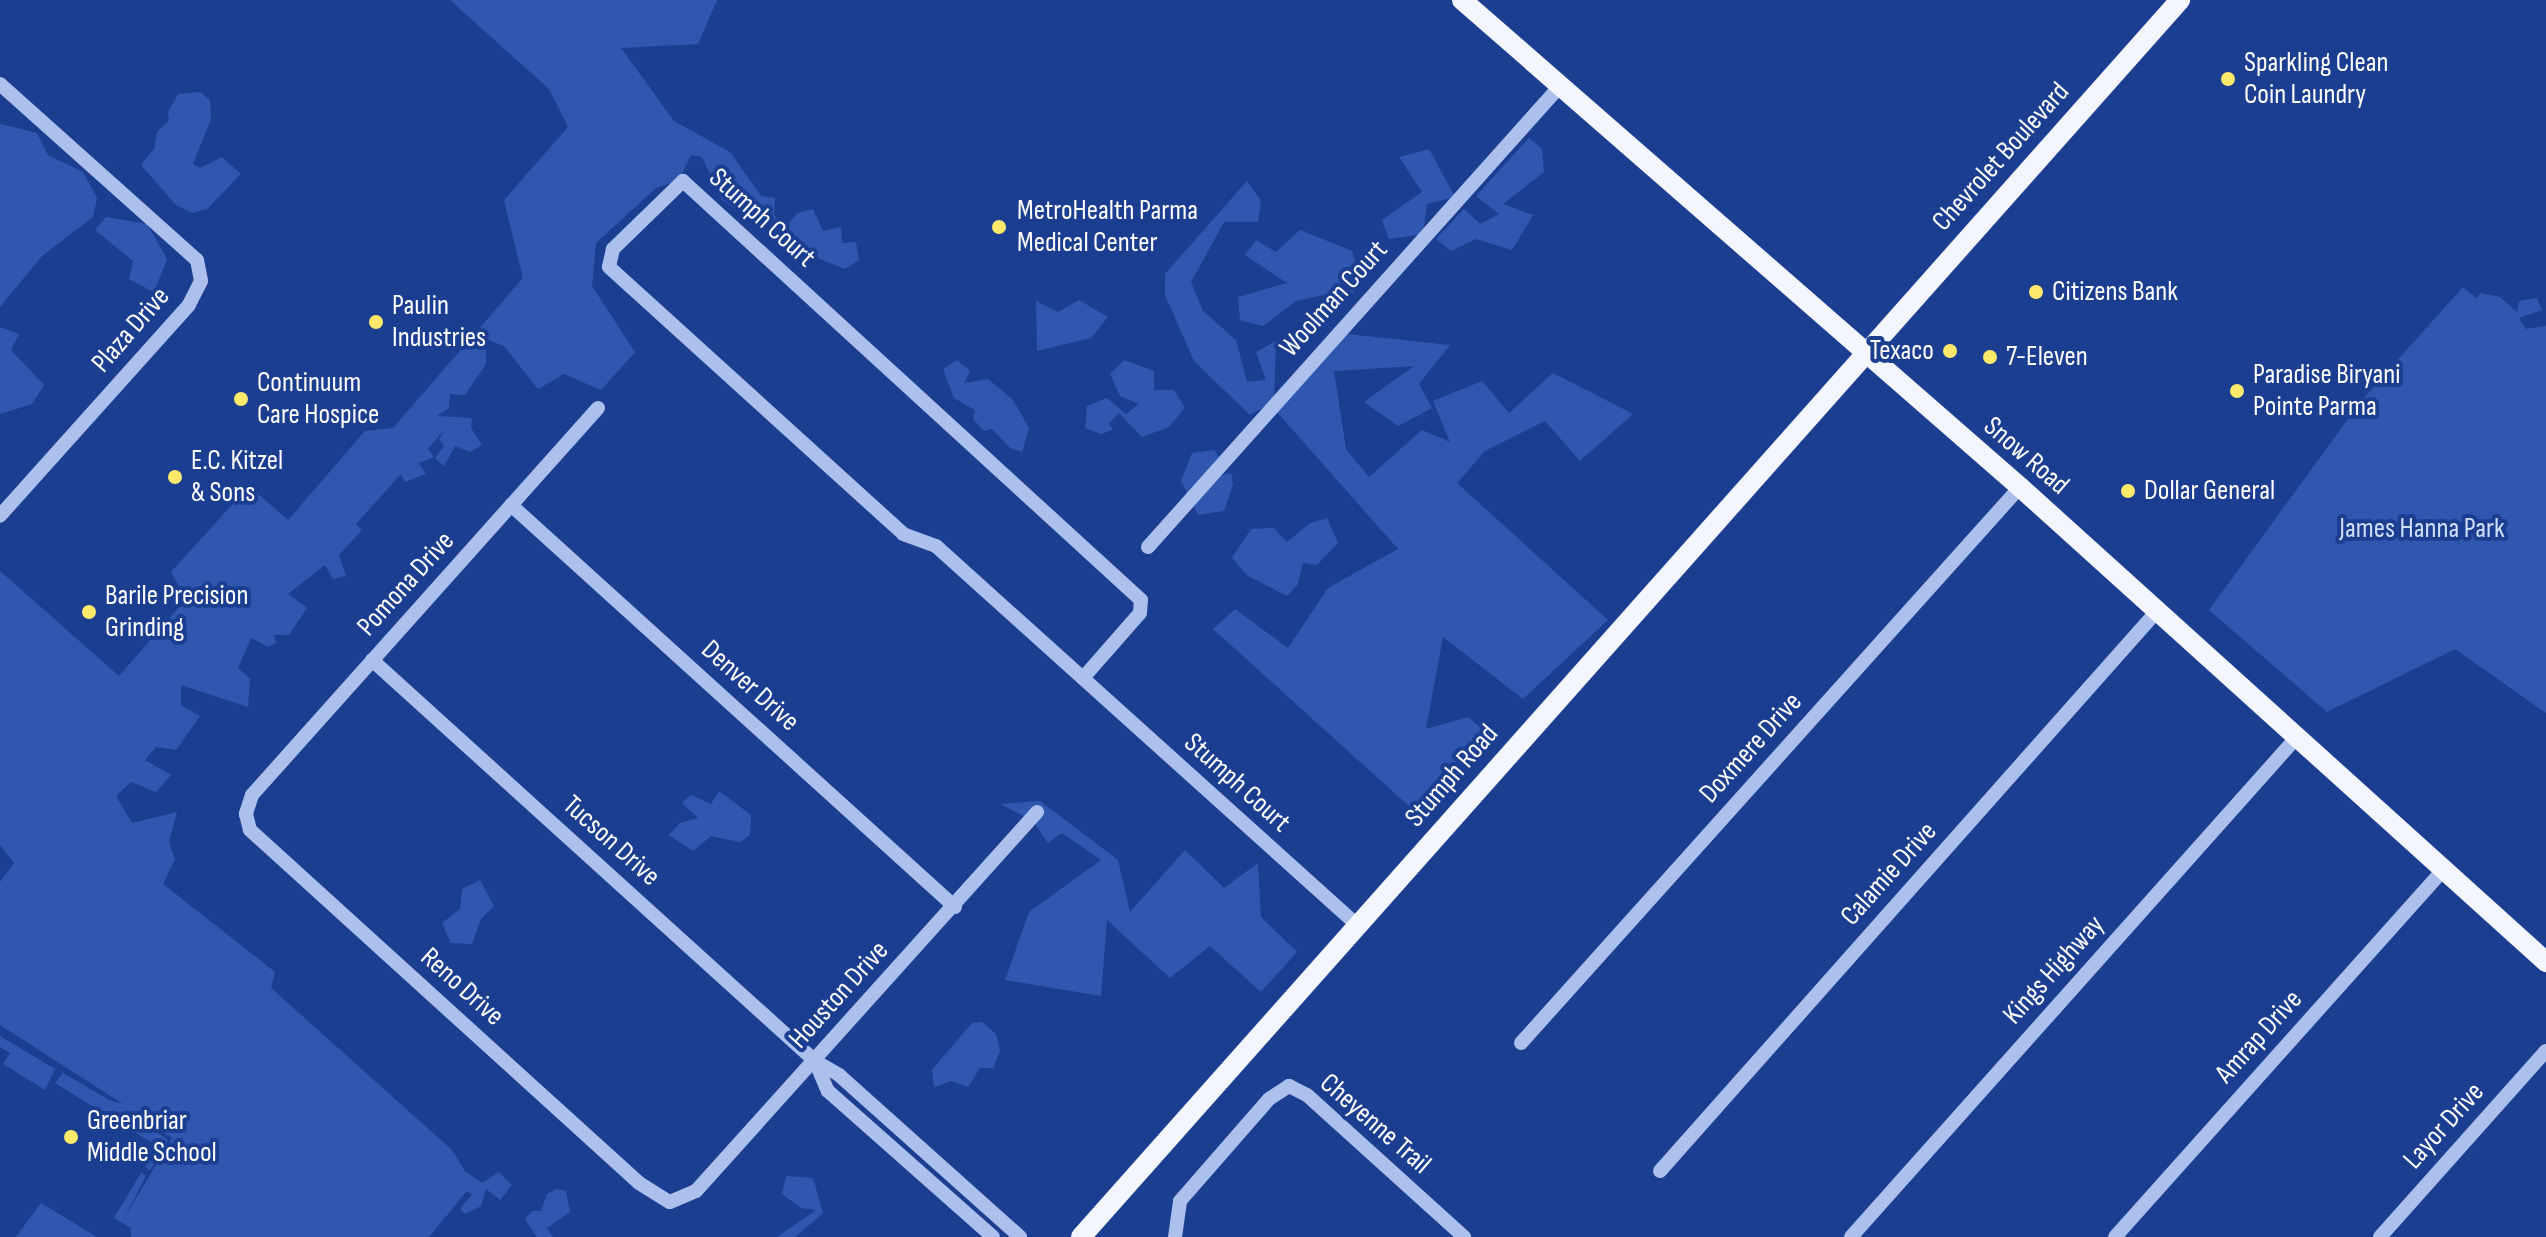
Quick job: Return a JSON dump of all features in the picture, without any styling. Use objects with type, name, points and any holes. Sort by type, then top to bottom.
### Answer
[{"type":"main road","name":"Snow Road","points":[[1462,0],[2020,487],[2546,962]]},
{"type":"main road","name":"Chevrolet Boulevard","points":[[1864,351],[2180,0]]},
{"type":"main road","name":"Stumph Road","points":[[1081,1237],[1864,351]]},
{"type":"street","name":"Plaza Drive","points":[[0,84],[197,260],[201,281],[189,305],[0,516]]},
{"type":"street","name":"Woolman Court","points":[[1148,547],[1560,86]]},
{"type":"street","name":"Stumph Court","points":[[1083,678],[1140,613],[1141,600],[683,181],[613,249],[609,267],[903,534],[936,546],[1357,925]]},
{"type":"street","name":"Pomona Drive","points":[[252,795],[598,408]]},
{"type":"street","name":"Doxmere Drive","points":[[1521,1043],[2020,487]]},
{"type":"street","name":"Denver Drive","points":[[511,505],[955,907]]},
{"type":"street","name":"Calamie Drive","points":[[1660,1171],[2157,611]]},
{"type":"street","name":"Tucson Drive","points":[[372,660],[815,1061],[839,1075],[1020,1237]]},
{"type":"street","name":"Kings Highway","points":[[1851,1237],[2296,738]]},
{"type":"street","name":"Reno Drive","points":[[252,795],[246,814],[250,830],[639,1183],[670,1202]]},
{"type":"street","name":"Houston Drive","points":[[670,1202],[696,1191],[955,907],[1037,812]]},
{"type":"street","name":"Amrap Drive","points":[[2115,1237],[2442,871]]},
{"type":"street","name":"Layor Drive","points":[[2380,1237],[2546,1051]]},
{"type":"street","name":"Tucson Drive","points":[[815,1061],[828,1091],[993,1237]]},
{"type":"street","name":"Cheyenne Trail","points":[[1175,1237],[1180,1201],[1269,1099],[1289,1086],[1307,1095],[1464,1237]]},
{"type":"green space","points":[[450,0],[717,0],[698,44],[621,48],[674,121],[730,152],[761,196],[775,198],[774,215],[786,227],[797,213],[813,209],[823,231],[841,227],[842,243],[856,242],[859,260],[845,269],[784,245],[782,232],[772,221],[750,220],[722,200],[702,157],[691,155],[678,181],[656,188],[596,243],[592,286],[635,352],[601,390],[564,374],[538,389],[504,346],[483,338],[476,345],[486,350],[486,364],[465,395],[450,394],[449,408],[437,416],[472,418],[471,428],[482,445],[470,452],[455,446],[444,466],[435,458],[444,446],[439,440],[444,430],[428,449],[434,457],[419,463],[426,474],[405,482],[401,474],[356,524],[362,530],[339,555],[346,576],[333,579],[325,565],[288,594],[307,608],[289,635],[274,635],[276,643],[268,647],[251,638],[238,668],[250,679],[248,707],[181,685],[181,705],[200,716],[176,750],[156,747],[145,760],[171,775],[156,792],[131,782],[116,796],[132,823],[177,812],[169,842],[175,859],[163,884],[275,972],[271,988],[452,1150],[465,1171],[482,1183],[499,1172],[512,1185],[500,1200],[486,1189],[481,1206],[465,1214],[460,1209],[472,1194],[467,1191],[429,1237],[131,1237],[131,1228],[114,1218],[141,1173],[146,1176],[123,1220],[172,1138],[123,1108],[168,1140],[150,1170],[145,1167],[157,1146],[55,1083],[63,1073],[109,1100],[123,1104],[0,1025],[0,882],[14,863],[0,845],[0,571],[119,676],[186,599],[171,572],[249,486],[288,520],[365,431],[393,428],[523,278],[504,200],[568,127],[549,89]]},
{"type":"green space","points":[[200,92],[210,100],[211,119],[193,164],[200,168],[222,157],[241,174],[207,209],[192,213],[176,205],[141,165],[154,149],[157,132],[169,120],[168,112],[178,94]]},
{"type":"green space","points":[[0,124],[37,133],[48,155],[83,172],[97,198],[93,217],[42,256],[0,307]]},
{"type":"green space","points":[[1529,138],[1542,149],[1544,172],[1503,204],[1533,215],[1512,250],[1476,239],[1451,251],[1436,239],[1464,209],[1480,224],[1499,214],[1476,196]]},
{"type":"green space","points":[[1429,149],[1455,197],[1427,204],[1423,234],[1389,239],[1382,220],[1422,192],[1399,157]]},
{"type":"green space","points":[[1247,181],[1261,201],[1258,222],[1224,222],[1191,282],[1203,311],[1236,340],[1247,382],[1266,380],[1256,352],[1276,341],[1274,401],[1250,415],[1194,361],[1165,295],[1165,274]]},
{"type":"green space","points":[[106,217],[147,224],[167,259],[154,292],[129,279],[133,261],[95,230]]},
{"type":"green space","points":[[1300,230],[1352,251],[1361,281],[1347,301],[1333,293],[1296,301],[1263,326],[1240,320],[1238,297],[1287,283],[1245,255],[1256,240],[1276,252]]},
{"type":"green space","name":"James Hanna Park","points":[[2463,287],[2477,299],[2480,293],[2500,297],[2517,312],[2519,301],[2537,298],[2542,310],[2519,318],[2526,329],[2546,326],[2546,713],[2455,649],[2327,712],[2209,610],[2361,401]]},
{"type":"green space","points":[[1079,300],[1108,317],[1091,338],[1037,351],[1036,301],[1058,312]]},
{"type":"green space","points":[[0,327],[19,334],[11,350],[44,385],[32,404],[0,414]]},
{"type":"green space","points":[[1347,334],[1450,345],[1419,384],[1432,408],[1398,426],[1364,402],[1414,366],[1334,371],[1346,449],[1369,477],[1422,430],[1450,442],[1433,401],[1482,381],[1509,413],[1553,373],[1633,414],[1580,461],[1545,421],[1485,451],[1457,483],[1608,620],[1523,699],[1443,637],[1426,729],[1468,717],[1493,737],[1421,817],[1213,629],[1235,609],[1288,648],[1328,588],[1398,549],[1276,411]]},
{"type":"green space","points":[[957,360],[970,371],[964,383],[988,379],[1013,400],[1029,428],[1022,452],[1010,448],[992,429],[984,431],[973,419],[975,410],[954,398],[943,369]]},
{"type":"green space","points":[[1124,360],[1154,371],[1154,390],[1174,390],[1185,408],[1169,427],[1142,437],[1119,413],[1109,423],[1113,430],[1101,434],[1085,428],[1087,406],[1107,398],[1126,414],[1139,404],[1120,396],[1110,374]]},
{"type":"green space","points":[[1214,450],[1224,463],[1215,477],[1231,473],[1233,484],[1224,511],[1198,515],[1181,481],[1192,453]]},
{"type":"green space","points":[[1327,518],[1338,543],[1317,565],[1303,563],[1298,584],[1287,596],[1248,576],[1232,558],[1251,529],[1274,528],[1287,542],[1310,523]]},
{"type":"green space","points":[[719,791],[751,815],[750,835],[740,842],[711,836],[693,851],[669,835],[680,823],[698,818],[682,803],[691,795],[711,804]]},
{"type":"green space","points":[[1040,801],[1118,860],[1130,912],[1185,850],[1224,888],[1258,863],[1261,917],[1297,952],[1261,992],[1210,946],[1170,978],[1107,920],[1101,996],[1005,980],[1029,912],[1101,860],[1062,833],[1048,843],[1033,821],[1000,804]]},
{"type":"green space","points":[[480,880],[494,906],[481,919],[472,944],[451,943],[442,923],[460,909],[462,889]]},
{"type":"green space","points":[[982,1022],[996,1034],[1000,1051],[993,1068],[980,1068],[968,1087],[951,1081],[934,1087],[932,1070],[972,1023]]},
{"type":"green space","points":[[0,1036],[55,1069],[45,1090],[3,1064],[10,1053],[0,1047]]},
{"type":"green space","points":[[786,1176],[813,1178],[823,1213],[795,1237],[777,1237],[816,1210],[801,1208],[782,1194]]},
{"type":"green space","points":[[556,1189],[566,1191],[570,1212],[547,1228],[553,1237],[537,1237],[525,1219],[532,1211],[541,1211],[547,1194]]},
{"type":"green space","points":[[41,1203],[97,1237],[16,1237]]},
{"type":"place","name":"Sparkling Clean Coin Laundry","points":[[2228,79]]},
{"type":"place","name":"MetroHealth Parma Medical Center","points":[[999,227]]},
{"type":"place","name":"Citizens Bank","points":[[2036,292]]},
{"type":"place","name":"Paulin Industries","points":[[376,322]]},
{"type":"place","name":"Texaco","points":[[1950,351]]},
{"type":"place","name":"7-Eleven","points":[[1990,357]]},
{"type":"place","name":"Paradise Biryani Pointe Parma","points":[[2237,391]]},
{"type":"place","name":"Continuum Care Hospice","points":[[241,399]]},
{"type":"place","name":"E.C. Kitzel & Sons","points":[[175,477]]},
{"type":"place","name":"Dollar General","points":[[2128,491]]},
{"type":"place","name":"Barile Precision Grinding","points":[[89,612]]},
{"type":"place","name":"Greenbriar Middle School","points":[[71,1137]]}]
